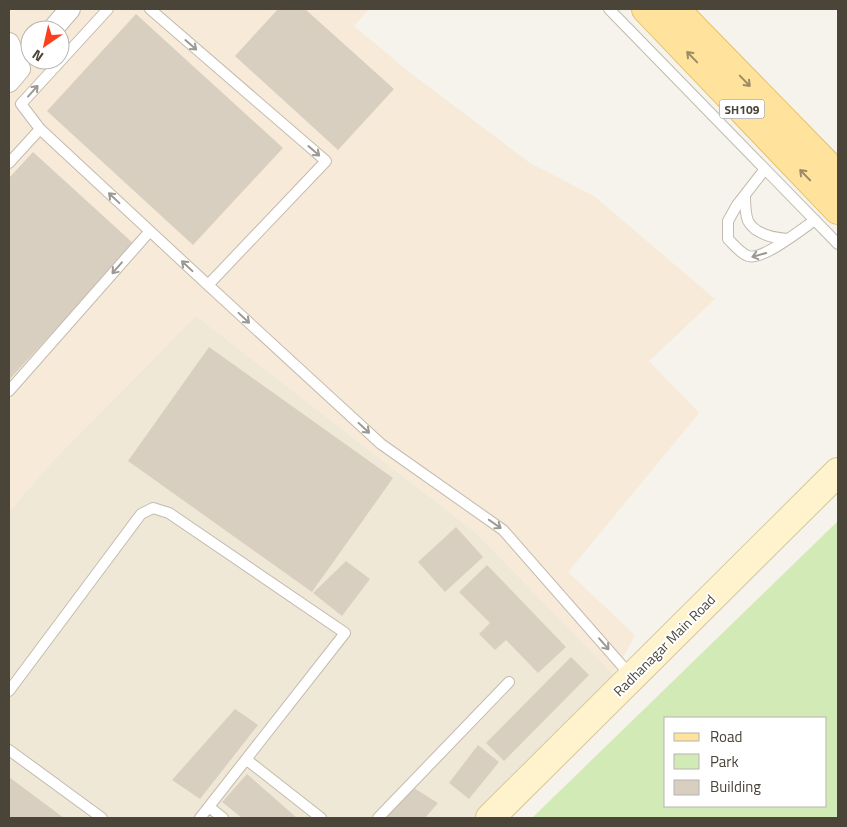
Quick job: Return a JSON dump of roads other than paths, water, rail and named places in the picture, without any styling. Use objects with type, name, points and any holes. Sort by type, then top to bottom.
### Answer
[{"type":"main road","name":"SH109","points":[[646,9],[827,215]]},
{"type":"main road","name":"SH109","points":[[675,9],[838,176]]},
{"type":"street","points":[[61,20],[70,9]]},
{"type":"street","points":[[9,43],[20,69]]},
{"type":"street","name":"Radhanagar Main Road","points":[[490,818],[838,472]]},
{"type":"lane","points":[[108,9],[21,104],[40,129],[381,444],[503,530],[632,677]]},
{"type":"lane","points":[[609,9],[766,169],[827,215],[838,244]]},
{"type":"lane","points":[[154,10],[326,161],[208,285]]},
{"type":"lane","points":[[9,163],[40,129]]},
{"type":"lane","points":[[766,169],[744,196],[728,221],[728,239],[737,249],[749,257],[761,256],[827,215]]},
{"type":"lane","points":[[744,196],[749,222],[763,234],[775,238],[788,239]]},
{"type":"lane","points":[[9,391],[150,231]]},
{"type":"lane","points":[[9,691],[141,514],[149,509],[158,509],[169,513],[346,633],[248,760],[200,818]]},
{"type":"lane","points":[[378,818],[509,682]]},
{"type":"lane","points":[[9,750],[102,818]]},
{"type":"lane","points":[[248,760],[321,818]]},
{"type":"lane","points":[[209,807],[223,818]]}]
